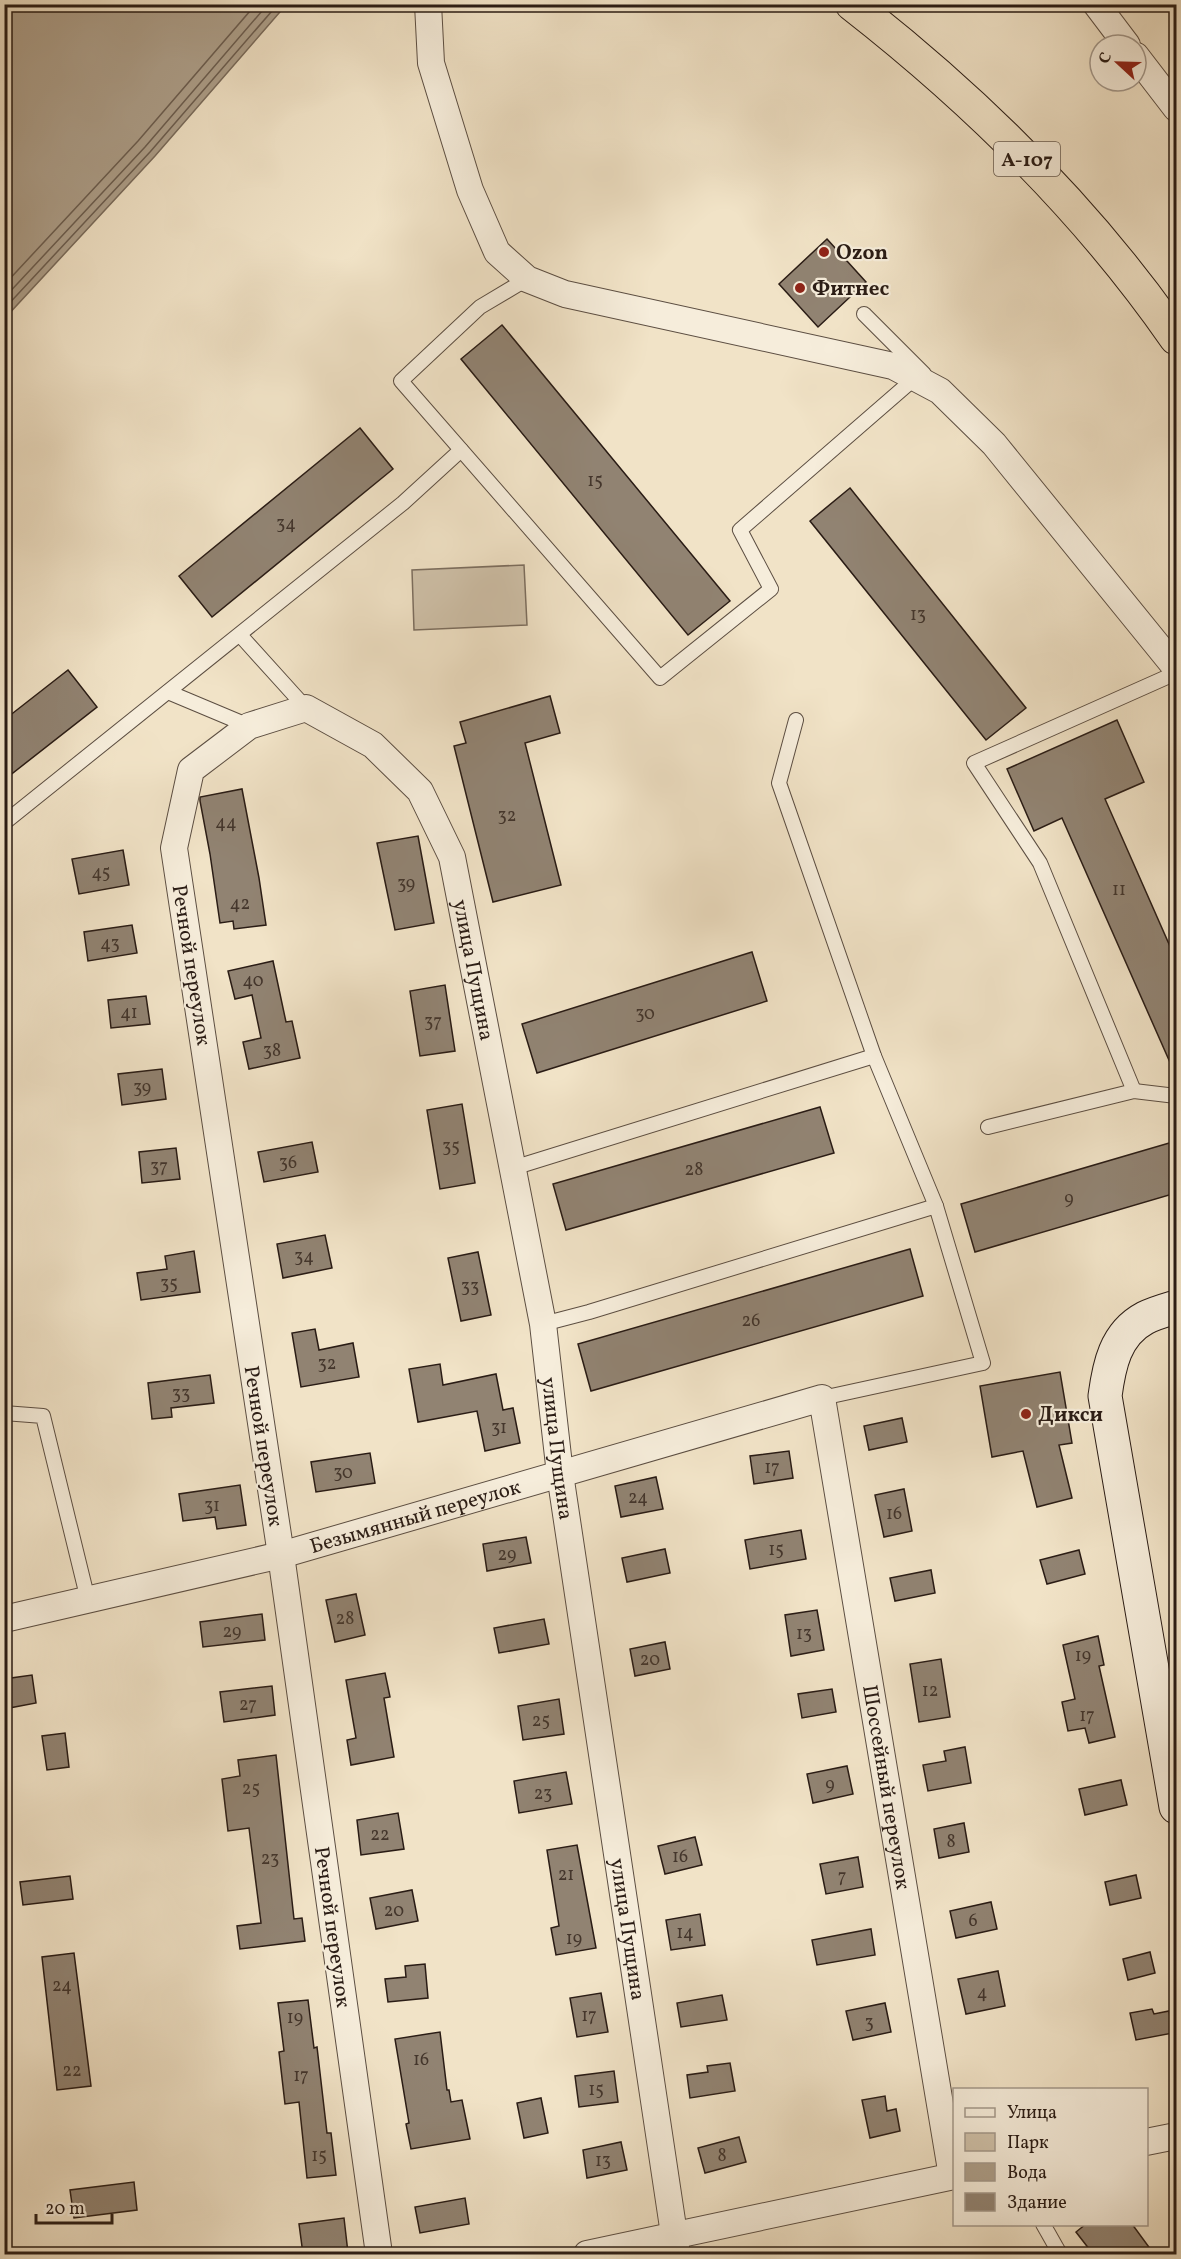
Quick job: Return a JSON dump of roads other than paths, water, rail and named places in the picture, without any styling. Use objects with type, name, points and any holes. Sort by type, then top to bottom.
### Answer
[{"type":"highway","name":"А-107","points":[[852,4],[940,76],[1001,132],[1048,180],[1107,248],[1176,338]]},
{"type":"street","points":[[428,4],[431,63],[470,190],[497,252],[527,279],[565,294],[893,366],[940,391],[994,444],[1176,668]]},
{"type":"street","points":[[1096,4],[1118,33]]},
{"type":"street","points":[[1148,69],[1170,94]]},
{"type":"street","name":"Речной переулок","points":[[306,708],[249,726],[191,770],[174,848],[281,1555],[379,2254]]},
{"type":"street","name":"улица Пущина","points":[[306,708],[373,745],[420,791],[452,857],[543,1324],[560,1474],[676,2245]]},
{"type":"street","points":[[1176,1306],[1143,1319],[1122,1338],[1109,1365],[1106,1396],[1176,1807]]},
{"type":"street","name":"Безымянный переулок","points":[[4,1619],[281,1555],[822,1398]]},
{"type":"street","name":"Шоссейный переулок","points":[[822,1398],[953,2176]]},
{"type":"street","points":[[1148,2142],[1176,2136]]},
{"type":"street","points":[[587,2254],[676,2245],[953,2176]]},
{"type":"lane","points":[[527,279],[480,307],[401,381],[660,678],[771,589],[740,530],[915,378]]},
{"type":"lane","points":[[864,314],[940,391]]},
{"type":"lane","points":[[4,823],[404,503],[461,450]]},
{"type":"lane","points":[[240,634],[306,708]]},
{"type":"lane","points":[[1134,1091],[1040,863],[974,763],[1176,673]]},
{"type":"lane","points":[[168,692],[249,726]]},
{"type":"lane","points":[[796,720],[779,783],[874,1056],[936,1206],[983,1363],[822,1398]]},
{"type":"lane","points":[[513,1168],[874,1056]]},
{"type":"lane","points":[[987,1127],[1134,1091],[1176,1096]]},
{"type":"lane","points":[[543,1324],[936,1206]]},
{"type":"lane","points":[[4,1413],[43,1416],[88,1600]]},
{"type":"lane","points":[[1044,2226],[1060,2254]]},
{"type":"water","points":[[5,4],[286,5],[155,156],[5,318]]},
{"type":"place","name":"Ozon","points":[[824,252]]},
{"type":"place","name":"Фитнес","points":[[800,288]]},
{"type":"place","name":"Дикси","points":[[1026,1414]]}]
